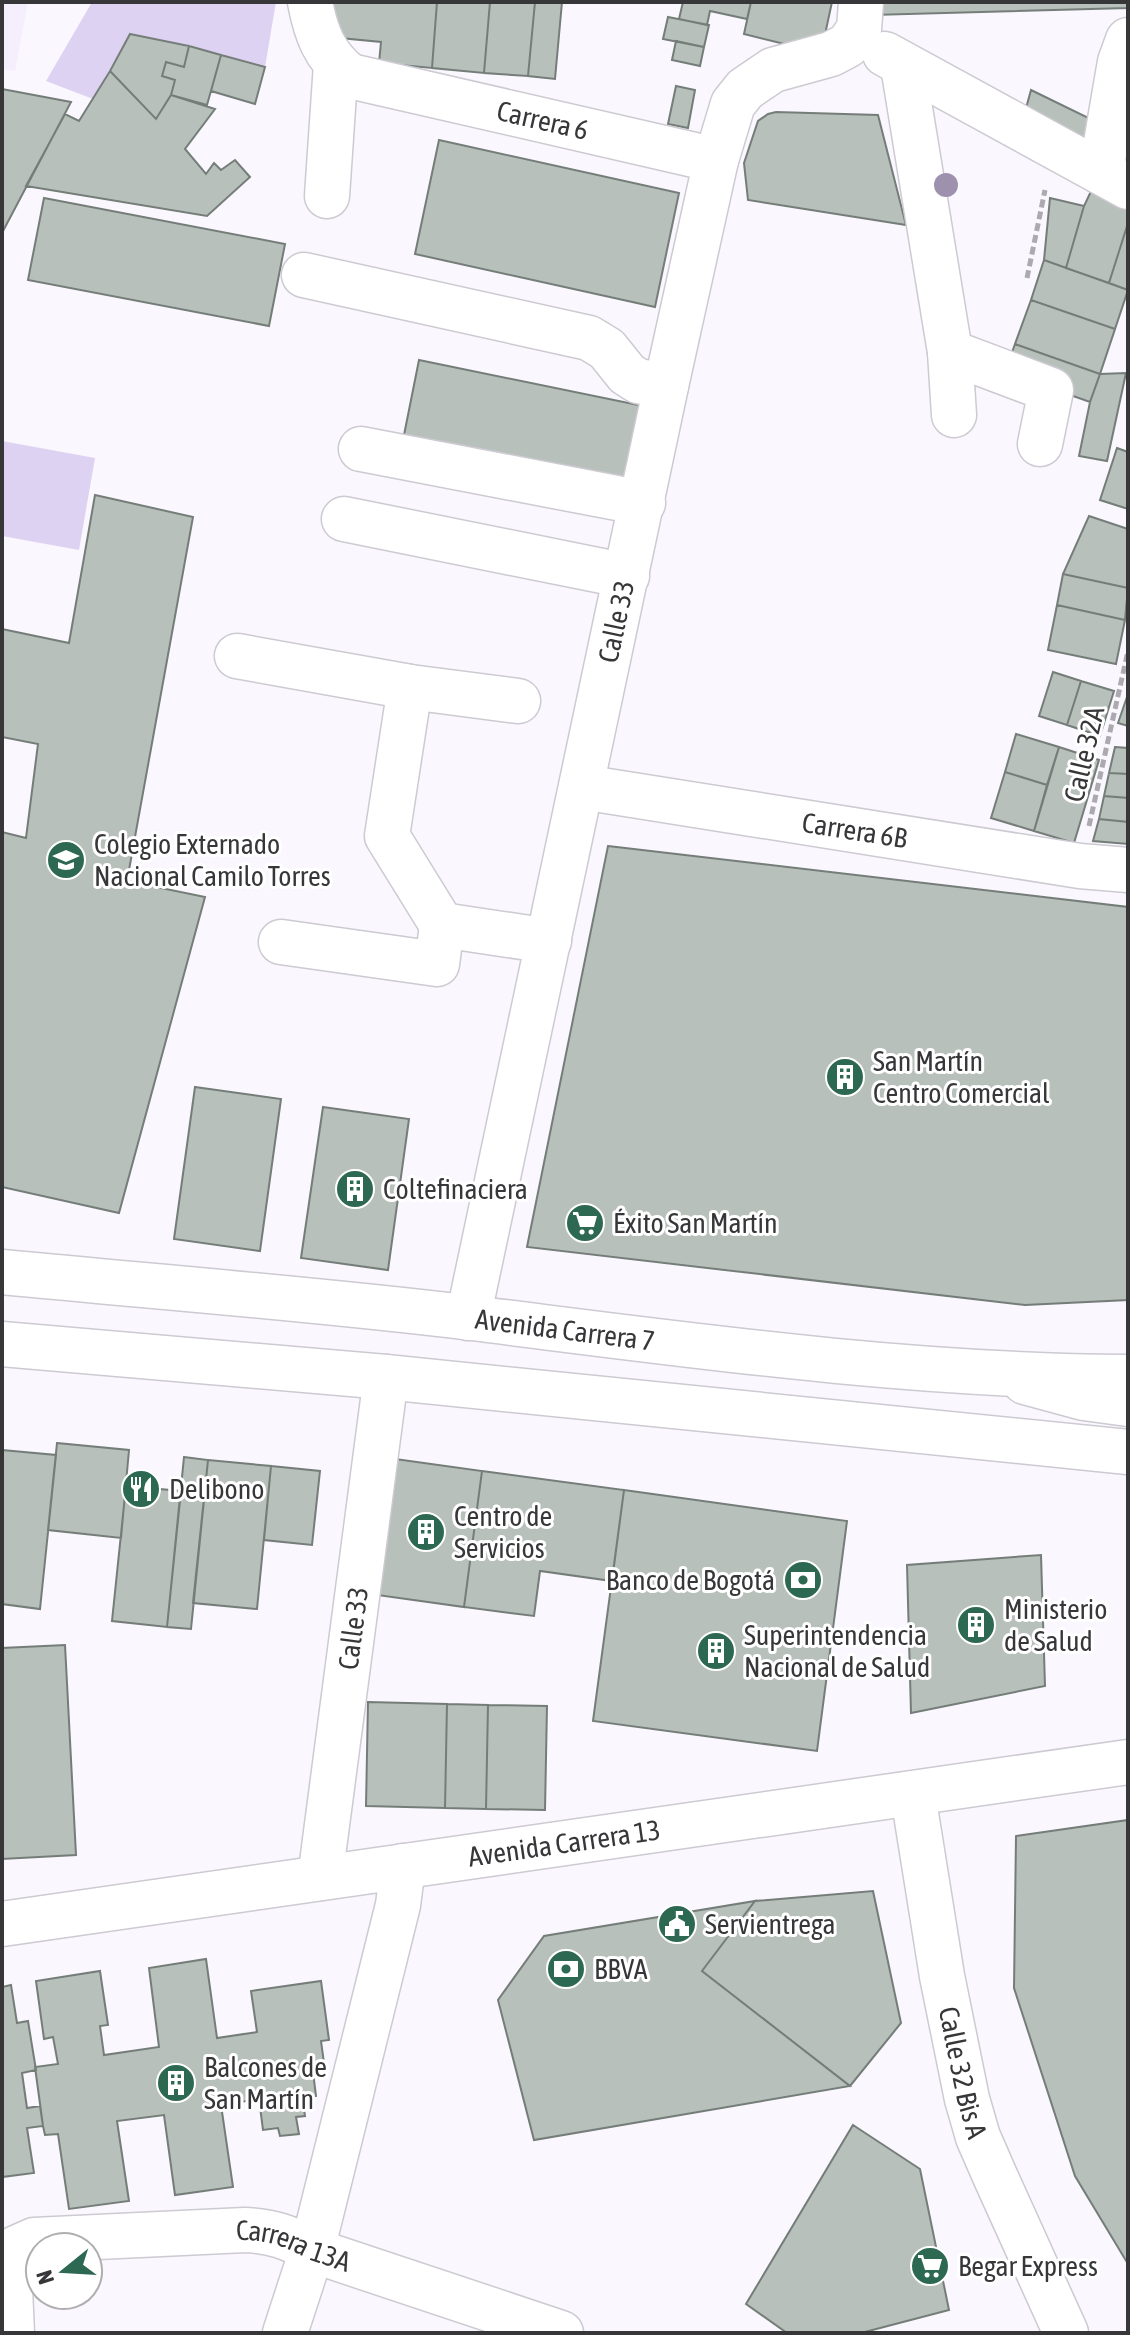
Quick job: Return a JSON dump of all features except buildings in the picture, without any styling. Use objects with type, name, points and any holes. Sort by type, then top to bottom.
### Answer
[{"type":"street","points":[[310,2],[323,48],[352,73],[327,196]]},
{"type":"street","points":[[859,18],[903,66],[1115,180],[1124,51]]},
{"type":"street","name":"Calle 33","points":[[468,1318],[716,160],[733,104],[745,89],[773,70],[838,51],[859,18]]},
{"type":"street","points":[[903,66],[950,352],[954,415]]},
{"type":"street","name":"Carrera 6","points":[[352,73],[716,160]]},
{"type":"street","points":[[304,275],[589,338],[607,349],[627,374],[638,381],[666,386]]},
{"type":"street","points":[[950,352],[1051,390],[1040,444]]},
{"type":"street","points":[[361,449],[643,503]]},
{"type":"street","points":[[344,519],[627,576]]},
{"type":"street","points":[[237,656],[410,687],[518,701]]},
{"type":"street","points":[[281,942],[437,964],[442,925],[387,836],[410,687]]},
{"type":"street","name":"Carrera 6B","points":[[582,787],[1080,866],[1128,870]]},
{"type":"street","points":[[442,925],[549,941]]},
{"type":"street","name":"Avenida Carrera 7","points":[[2,1272],[995,1374],[1128,1377]]},
{"type":"street","points":[[2,1344],[386,1377],[1128,1452]]},
{"type":"street","points":[[995,1374],[1084,1398],[1128,1404]]},
{"type":"street","name":"Calle 33","points":[[320,1878],[386,1377]]},
{"type":"street","points":[[987,1440],[1128,1435]]},
{"type":"street","name":"Avenida Carrera 13","points":[[2,1924],[1128,1762]]},
{"type":"street","name":"Calle 32 Bis A","points":[[913,1795],[942,1976],[967,2099],[995,2176],[1066,2333]]},
{"type":"street","points":[[285,2333],[312,2250],[398,1905],[403,1866]]},
{"type":"street","name":"Carrera 13A","points":[[12,2333],[9,2266],[16,2248],[34,2240],[245,2230],[288,2236],[312,2250],[561,2333]]},
{"type":"path","points":[[1027,278],[1055,146]]},
{"type":"path","name":"Calle 32A","points":[[1080,866],[1128,651]]},
{"type":"shaded area","points":[[2,2],[28,2],[15,71],[2,69]]},
{"type":"shaded area","points":[[92,2],[276,2],[265,67],[130,34],[93,99],[46,81]]},
{"type":"shaded area","points":[[2,441],[95,458],[79,550],[2,536]]},
{"type":"place","name":"Colegio Externado Nacional Camilo Torres","points":[[66,860]]},
{"type":"place","name":"San Martín Centro Comercial","points":[[845,1077]]},
{"type":"place","name":"Coltefinaciera","points":[[355,1189]]},
{"type":"place","name":"Éxito San Martín","points":[[585,1223]]},
{"type":"place","name":"Delibono","points":[[141,1489]]},
{"type":"place","name":"Centro de Servicios","points":[[426,1532]]},
{"type":"place","name":"Banco de Bogotá","points":[[803,1580]]},
{"type":"place","name":"Ministerio de Salud","points":[[976,1625]]},
{"type":"place","name":"Superintendencia Nacional de Salud","points":[[716,1651]]},
{"type":"place","name":"Servientrega","points":[[677,1924]]},
{"type":"place","name":"BBVA","points":[[566,1969]]},
{"type":"place","name":"Balcones de San Martín","points":[[176,2083]]},
{"type":"place","name":"Begar Express","points":[[930,2266]]}]
